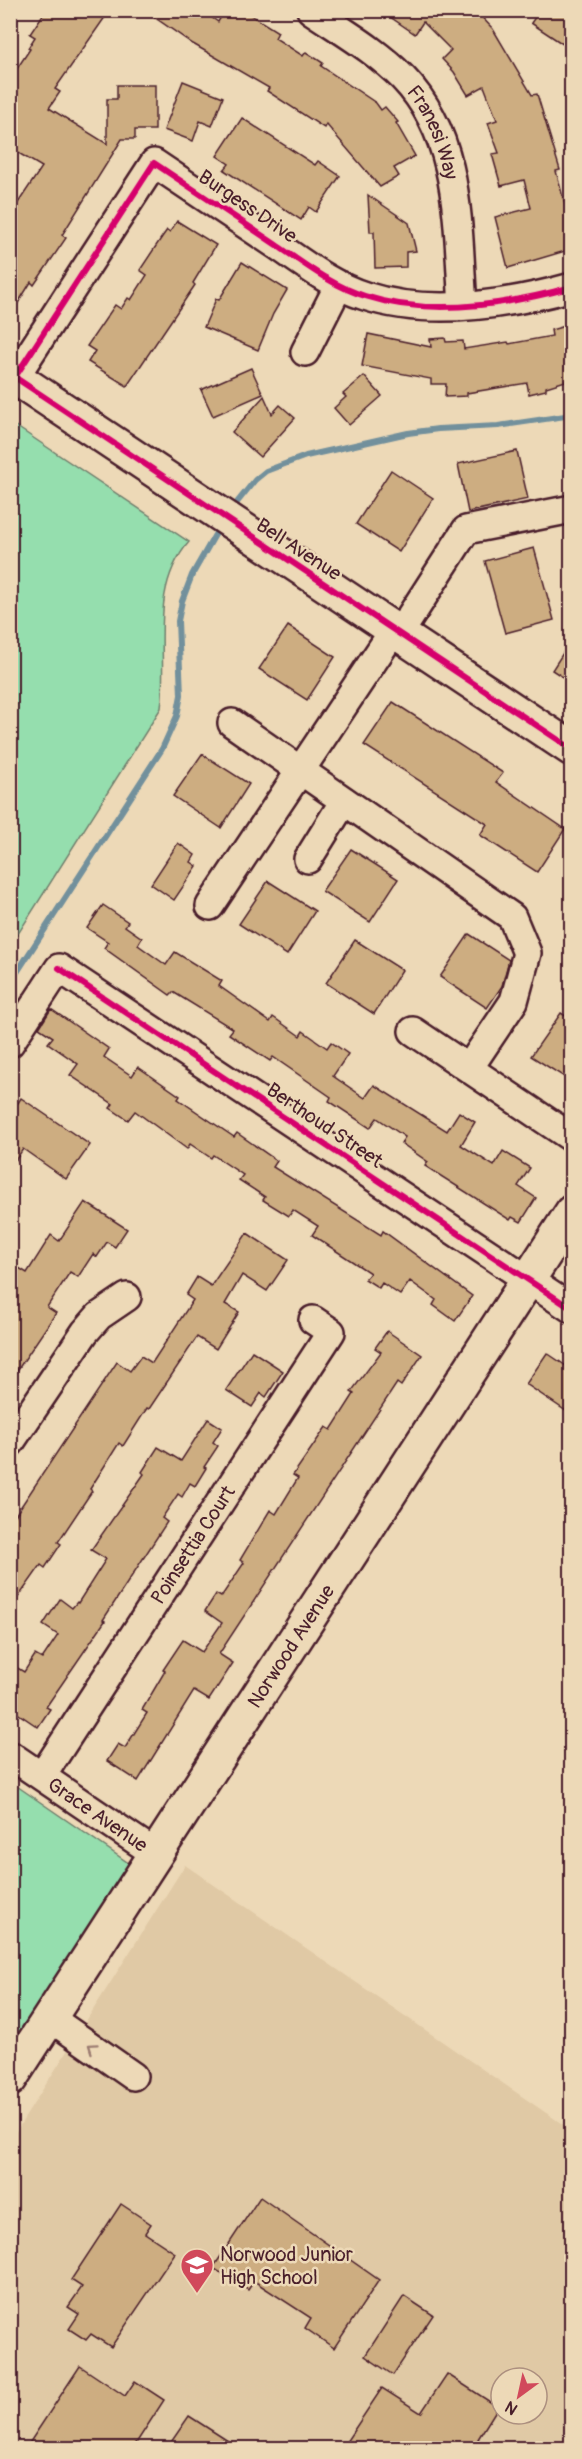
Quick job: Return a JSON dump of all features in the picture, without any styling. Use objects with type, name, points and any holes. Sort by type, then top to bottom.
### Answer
[{"type":"main road","name":"Bell Avenue","points":[[13,375],[250,536],[572,749]]},
{"type":"main road","name":"Norwood Avenue","points":[[10,2079],[572,1212]]},
{"type":"street","name":"Franesi Way","points":[[311,10],[378,56],[403,77],[423,102],[439,130],[453,176],[463,306]]},
{"type":"street","name":"Burgess Drive","points":[[13,375],[154,164],[339,285],[364,296],[389,303],[463,306],[543,295],[572,287]]},
{"type":"street","points":[[305,352],[339,285]]},
{"type":"street","points":[[210,906],[300,770],[466,530],[572,508]]},
{"type":"street","points":[[232,723],[512,917],[528,953],[514,1001],[469,1068]]},
{"type":"street","points":[[308,859],[344,801]]},
{"type":"street","name":"Berthoud Street","points":[[10,1043],[59,968],[572,1309]]},
{"type":"street","points":[[413,1031],[572,1137]]},
{"type":"street","points":[[10,1443],[85,1332],[99,1316],[127,1297]]},
{"type":"street","name":"Poinsettia Court","points":[[42,1776],[331,1332],[313,1320]]},
{"type":"street","name":"Grace Avenue","points":[[10,1755],[156,1854]]},
{"type":"street","points":[[50,2018],[133,2076]]},
{"type":"shaded area","points":[[185,1865],[571,2130],[571,2448],[11,2448],[10,2141]]},
{"type":"green space","points":[[11,423],[189,542],[176,561],[168,580],[164,601],[161,708],[11,945]]},
{"type":"green space","points":[[11,1782],[140,1871],[11,2074]]},
{"type":"building","points":[[46,10],[110,10],[55,89],[60,92],[49,108],[107,144],[107,99],[117,99],[117,85],[155,85],[155,130],[135,130],[135,139],[122,139],[62,235],[66,238],[34,285],[31,282],[10,316],[10,215],[42,167],[10,148],[10,79],[30,49],[28,48],[35,37],[30,34]]},
{"type":"building","points":[[144,10],[201,10],[218,22],[225,10],[243,10],[278,32],[275,38],[303,56],[306,52],[323,63],[321,66],[376,103],[381,110],[385,107],[398,122],[396,123],[415,156],[394,168],[399,176],[380,187],[326,124],[324,128],[267,91],[269,88],[193,44]]},
{"type":"building","points":[[380,10],[475,10],[493,29],[532,95],[537,94],[560,170],[556,171],[572,231],[572,249],[508,268],[495,217],[531,208],[524,180],[501,186],[492,154],[499,153],[488,123],[497,120],[484,86],[468,95],[454,72],[442,59],[451,50],[423,22],[415,34]]},
{"type":"building","points":[[540,10],[572,10],[572,50],[531,23]]},
{"type":"building","points":[[183,81],[223,97],[212,126],[200,121],[193,141],[164,130]]},
{"type":"building","points":[[242,118],[315,165],[318,161],[340,176],[316,212],[309,207],[301,220],[224,170],[229,164],[217,156]]},
{"type":"building","points":[[368,195],[409,223],[416,251],[406,252],[406,267],[375,268],[374,232],[370,232]]},
{"type":"building","points":[[177,221],[216,245],[193,283],[195,285],[127,386],[88,362],[95,351],[87,346],[115,305],[121,309],[128,298],[131,300],[147,275],[140,270],[167,230],[170,232]]},
{"type":"building","points":[[242,262],[287,290],[273,314],[258,350],[204,327],[216,299],[219,300]]},
{"type":"building","points":[[572,324],[572,379],[546,387],[546,390],[529,394],[527,383],[467,393],[467,396],[445,397],[446,384],[431,384],[431,379],[362,366],[368,334],[431,347],[430,339],[445,338],[446,342],[463,341],[464,349],[552,336],[551,330]]},
{"type":"building","points":[[251,368],[263,394],[213,416],[201,390]]},
{"type":"building","points":[[364,376],[382,396],[349,425],[334,408],[346,397],[343,394]]},
{"type":"building","points":[[264,396],[272,414],[280,405],[295,418],[260,457],[232,432]]},
{"type":"building","points":[[517,451],[528,499],[468,512],[458,464]]},
{"type":"building","points":[[391,470],[433,498],[399,552],[356,524]]},
{"type":"building","points":[[534,548],[554,620],[505,633],[485,561]]},
{"type":"building","points":[[288,626],[335,657],[307,700],[259,669]]},
{"type":"building","points":[[572,639],[572,683],[552,670]]},
{"type":"building","points":[[393,702],[503,773],[496,782],[565,829],[537,872],[480,835],[487,824],[364,745]]},
{"type":"building","points":[[202,754],[249,784],[221,828],[173,796]]},
{"type":"building","points":[[178,843],[195,855],[191,862],[197,866],[174,900],[151,884]]},
{"type":"building","points":[[351,849],[398,879],[370,922],[322,891]]},
{"type":"building","points":[[268,881],[315,911],[287,955],[239,924]]},
{"type":"building","points":[[103,905],[128,922],[125,926],[142,938],[138,945],[166,965],[175,952],[222,981],[219,986],[270,1022],[273,1017],[300,1036],[303,1031],[327,1048],[331,1042],[348,1054],[333,1076],[365,1098],[374,1085],[447,1131],[459,1112],[475,1122],[461,1145],[494,1166],[503,1151],[530,1168],[518,1186],[536,1198],[521,1222],[512,1217],[510,1220],[425,1166],[428,1162],[401,1143],[405,1137],[377,1118],[370,1128],[329,1101],[331,1097],[273,1057],[270,1061],[229,1034],[233,1029],[173,992],[170,995],[104,948],[108,942],[87,928]]},
{"type":"building","points":[[469,934],[509,960],[502,986],[487,1008],[440,977]]},
{"type":"building","points":[[355,940],[402,970],[374,1014],[326,983]]},
{"type":"building","points":[[51,1009],[109,1049],[104,1057],[132,1076],[138,1067],[180,1096],[178,1099],[234,1137],[237,1133],[277,1161],[273,1167],[381,1235],[383,1231],[472,1296],[455,1321],[433,1305],[436,1300],[410,1281],[400,1295],[382,1283],[379,1288],[365,1279],[370,1273],[312,1235],[318,1226],[293,1210],[289,1216],[263,1200],[265,1197],[239,1180],[243,1175],[213,1155],[211,1158],[190,1144],[187,1149],[135,1111],[128,1120],[110,1108],[113,1104],[70,1075],[78,1064],[48,1043],[53,1037],[39,1028]]},
{"type":"building","points":[[561,1013],[572,1020],[572,1082],[531,1056]]},
{"type":"building","points":[[10,1098],[18,1103],[21,1098],[90,1145],[66,1179],[23,1149],[10,1168]]},
{"type":"building","points":[[85,1202],[127,1229],[115,1247],[107,1242],[97,1257],[93,1254],[78,1277],[70,1272],[47,1307],[56,1313],[10,1381],[10,1281],[19,1268],[27,1273],[51,1235],[59,1241]]},
{"type":"building","points":[[247,1233],[288,1260],[267,1291],[242,1275],[225,1304],[239,1312],[216,1349],[197,1337],[123,1446],[119,1443],[90,1489],[92,1491],[58,1542],[61,1544],[45,1568],[41,1565],[10,1609],[10,1523],[117,1362],[130,1371],[141,1356],[152,1363],[193,1300],[186,1295],[197,1277],[211,1286]]},
{"type":"building","points":[[387,1331],[422,1355],[401,1386],[397,1383],[219,1654],[233,1663],[209,1700],[194,1691],[138,1781],[107,1761],[118,1744],[125,1748],[147,1713],[142,1710],[165,1671],[163,1670],[183,1640],[202,1652],[222,1623],[205,1611],[216,1594],[221,1597],[244,1563],[240,1560],[270,1510],[276,1514],[298,1478],[293,1475],[326,1427],[331,1430],[354,1394],[351,1392],[381,1352],[375,1348]]},
{"type":"building","points":[[252,1351],[283,1371],[266,1397],[261,1393],[252,1407],[226,1390]]},
{"type":"building","points":[[547,1353],[572,1370],[572,1402],[566,1411],[526,1384]]},
{"type":"building","points":[[208,1419],[222,1428],[213,1442],[218,1446],[204,1467],[206,1468],[195,1486],[190,1483],[182,1497],[178,1494],[162,1518],[167,1522],[103,1620],[105,1621],[46,1707],[50,1709],[38,1727],[10,1708],[10,1676],[16,1667],[24,1672],[35,1655],[42,1659],[58,1635],[43,1625],[60,1599],[72,1608],[78,1603],[106,1559],[91,1550],[144,1474],[142,1472],[158,1447],[181,1461]]},
{"type":"building","points":[[260,2197],[379,2280],[334,2348],[305,2328],[311,2318],[254,2281],[248,2290],[213,2268]]},
{"type":"building","points":[[121,2204],[151,2224],[145,2233],[175,2253],[111,2347],[91,2334],[86,2340],[69,2329],[79,2314],[68,2307],[82,2287],[71,2280]]},
{"type":"building","points":[[404,2296],[433,2315],[393,2375],[365,2356]]},
{"type":"building","points":[[80,2366],[125,2396],[135,2381],[164,2400],[133,2448],[26,2448]]},
{"type":"building","points":[[447,2374],[489,2401],[489,2421],[478,2439],[487,2448],[342,2448],[382,2388],[421,2413]]},
{"type":"building","points":[[189,2416],[217,2434],[239,2448],[167,2448]]},
{"type":"waterway","points":[[231,510],[255,480],[266,471],[306,456],[408,433],[498,426],[572,415]]},
{"type":"waterway","points":[[10,983],[162,749],[177,716],[181,695],[178,621],[182,601],[192,575],[220,526]]},
{"type":"cycle path","points":[[15,377],[154,163],[318,273],[365,296],[416,306],[468,306],[521,299],[572,287]]},
{"type":"cycle path","points":[[10,374],[572,749]]},
{"type":"cycle path","points":[[59,968],[572,1309]]},
{"type":"place","name":"Norwood Junior High School","points":[[197,2294]]}]
